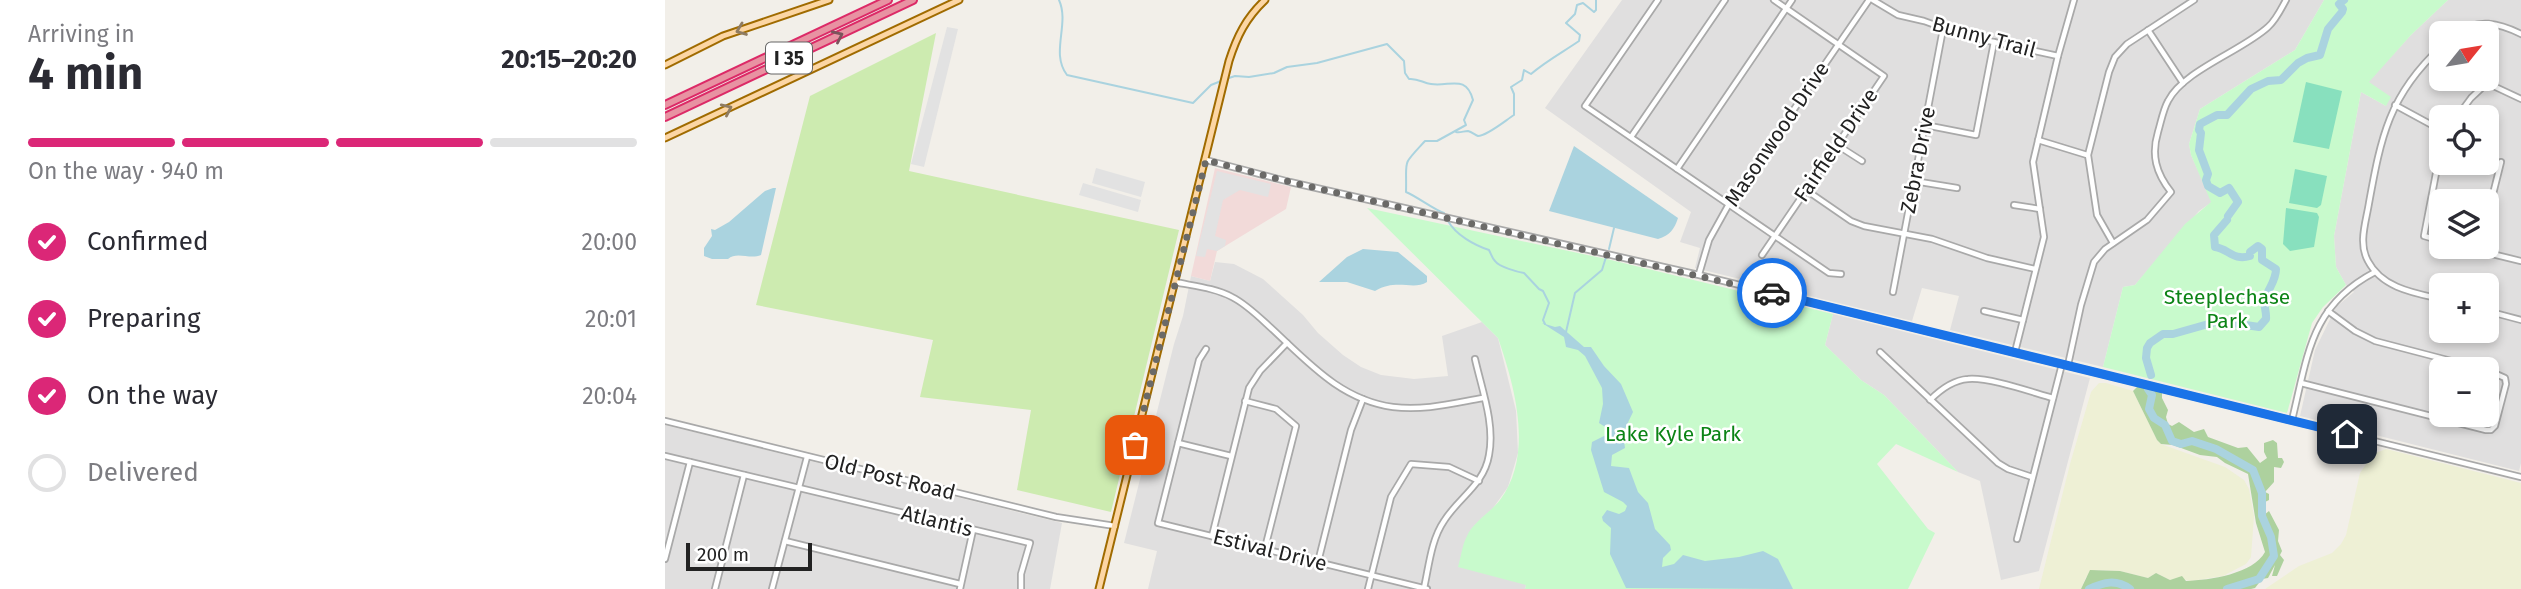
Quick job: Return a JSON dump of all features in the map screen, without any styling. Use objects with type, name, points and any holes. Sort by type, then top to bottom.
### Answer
[{"type":"highway","name":"I 35","points":[[665,105],[888,0]]},
{"type":"highway","name":"I 35","points":[[665,117],[913,0]]},
{"type":"main road","points":[[665,65],[723,36],[829,0]]},
{"type":"main road","points":[[665,138],[959,0]]},
{"type":"main road","points":[[1099,589],[1225,76],[1237,37],[1246,19],[1265,0]]},
{"type":"street","points":[[1658,0],[1585,106],[1829,274],[1841,274]]},
{"type":"street","points":[[1631,137],[1725,0]]},
{"type":"street","name":"Fairfield Drive","points":[[1762,255],[1884,76],[1775,0]]},
{"type":"street","points":[[1677,169],[1792,0]]},
{"type":"street","name":"Bunny Trail","points":[[1871,0],[1898,15],[1966,36],[2058,56]]},
{"type":"street","name":"Masonwood Drive","points":[[1699,275],[1709,240],[1729,204],[1871,0]]},
{"type":"street","points":[[2015,352],[2044,237],[2033,162],[2074,0]]},
{"type":"street","points":[[2113,243],[2097,215],[2088,155],[2109,72],[2115,57],[2127,44],[2194,0]]},
{"type":"street","points":[[2017,538],[2053,398],[2065,365],[2090,271],[2099,256],[2147,220],[2171,192],[2160,176],[2154,153],[2156,137],[2168,101],[2183,83],[2262,32],[2276,18],[2286,0]]},
{"type":"street","points":[[2499,26],[2521,34]]},
{"type":"street","name":"Zebra Drive","points":[[1893,292],[1943,29]]},
{"type":"street","points":[[2148,30],[2183,83]]},
{"type":"street","points":[[1925,125],[1976,135],[1994,42]]},
{"type":"street","points":[[2429,60],[2395,105],[2379,149],[2364,233],[2364,250],[2375,272],[2396,286],[2429,296]]},
{"type":"street","points":[[2465,105],[2487,83],[2521,99]]},
{"type":"street","points":[[2395,105],[2429,124]]},
{"type":"street","points":[[2038,141],[2088,155]]},
{"type":"street","points":[[1837,145],[1862,161]]},
{"type":"street","points":[[1206,160],[1290,182],[1699,275],[2521,477]]},
{"type":"street","points":[[2494,189],[2501,162]]},
{"type":"street","points":[[1914,181],[1957,188]]},
{"type":"street","points":[[1806,190],[1851,221],[1864,226],[1932,239],[1987,258],[2035,269]]},
{"type":"street","points":[[2014,205],[2040,209]]},
{"type":"street","points":[[2429,210],[2424,236],[2429,237]]},
{"type":"street","points":[[2499,255],[2521,261]]},
{"type":"street","points":[[2292,420],[2312,339],[2328,311],[2348,289],[2375,272]]},
{"type":"street","points":[[1175,282],[1211,290],[1232,297],[1247,306],[1327,379],[1363,399],[1393,407],[1412,408],[1483,398]]},
{"type":"street","points":[[1984,311],[2023,320]]},
{"type":"street","points":[[2328,311],[2355,331],[2375,341],[2435,357]]},
{"type":"street","points":[[2499,314],[2520,318]]},
{"type":"street","points":[[1212,536],[1245,401],[1255,377],[1287,343]]},
{"type":"street","points":[[1206,349],[1199,360],[1178,443],[1231,456]]},
{"type":"street","points":[[1880,352],[1998,463],[2032,477]]},
{"type":"street","points":[[1425,589],[1439,528],[1479,481],[1487,466],[1489,424],[1475,359]]},
{"type":"street","points":[[2499,374],[2505,378],[2506,384],[2499,411]]},
{"type":"street","points":[[1930,400],[1947,386],[1967,379],[1983,380],[2053,398]]},
{"type":"street","points":[[2301,383],[2429,416]]},
{"type":"street","points":[[1318,562],[1351,430],[1363,399]]},
{"type":"street","points":[[1245,401],[1276,409],[1296,426],[1265,548]]},
{"type":"street","name":"Old Post Road","points":[[665,421],[1056,517],[1116,526]]},
{"type":"street","points":[[2474,427],[2491,430],[2494,427]]},
{"type":"street","name":"Estival Drive","points":[[1178,443],[1158,523],[1425,589]]},
{"type":"street","name":"Atlantis","points":[[665,456],[1030,543],[1021,574],[1021,589]]},
{"type":"street","points":[[772,589],[807,457]]},
{"type":"street","points":[[665,559],[690,462]]},
{"type":"street","points":[[1368,589],[1391,497],[1411,464],[1449,467],[1479,481]]},
{"type":"street","points":[[715,589],[744,475]]},
{"type":"street","points":[[785,541],[960,587],[973,530]]},
{"type":"shaded area","points":[[1622,0],[2324,0],[2295,50],[2200,109],[2189,144],[2191,155],[2212,202],[2199,211],[2135,285],[2123,287],[2103,367],[1950,330],[1959,296],[1922,288],[1912,321],[1695,268],[1700,248],[1680,242],[1691,212],[1545,108]]},
{"type":"shaded area","points":[[2448,0],[2521,0],[2519,471],[2300,416],[2315,350],[2336,307],[2354,292],[2346,285],[2336,267],[2334,236],[2361,92],[2386,106],[2368,82]]},
{"type":"shaded area","points":[[947,27],[958,29],[924,167],[911,164]]},
{"type":"shaded area","points":[[1096,168],[1145,182],[1141,197],[1092,183]]},
{"type":"shaded area","points":[[1215,168],[1291,187],[1286,209],[1217,251],[1210,281],[1191,276]]},
{"type":"shaded area","points":[[1217,171],[1271,184],[1268,197],[1240,190],[1223,200],[1215,236],[1226,240],[1225,246],[1217,251],[1207,249],[1205,257],[1196,256]]},
{"type":"shaded area","points":[[1083,183],[1141,200],[1138,212],[1079,195]]},
{"type":"shaded area","points":[[1215,262],[1234,264],[1263,279],[1343,355],[1361,367],[1381,375],[1414,379],[1448,376],[1442,336],[1482,322],[1498,338],[1516,411],[1518,453],[1508,487],[1491,511],[1473,528],[1526,585],[1525,589],[1148,589],[1157,551],[1124,543],[1191,276],[1210,281]]},
{"type":"shaded area","points":[[1833,314],[2090,378],[2039,571],[2001,580],[1980,481],[1958,472],[1884,395],[1861,380],[1825,345]]},
{"type":"shaded area","points":[[665,425],[1062,523],[1050,589],[665,589]]},
{"type":"green space","name":"Steeplechase Park","points":[[2324,0],[2448,0],[2411,35],[2369,82],[2391,97],[2386,106],[2361,92],[2334,236],[2336,267],[2346,285],[2323,307],[2312,323],[2287,413],[2103,367],[2123,287],[2135,285],[2185,224],[2211,202],[2189,144],[2200,109],[2295,50]]},
{"type":"green space","points":[[936,33],[909,171],[1179,230],[1111,512],[1017,490],[1031,410],[920,397],[933,340],[756,305],[810,96]]},
{"type":"green space","points":[[2306,82],[2342,91],[2329,149],[2293,142]]},
{"type":"green space","points":[[2295,169],[2327,176],[2321,205],[2317,208],[2289,203]]},
{"type":"green space","name":"Lake Kyle Park","points":[[1367,208],[1611,260],[1833,314],[1825,345],[1861,380],[1884,395],[1958,472],[1896,444],[1877,464],[1928,529],[1935,533],[1908,589],[1525,589],[1526,585],[1458,567],[1470,531],[1500,500],[1516,463],[1518,421],[1510,378],[1498,338]]},
{"type":"green space","points":[[2286,208],[2317,213],[2319,217],[2314,247],[2290,251],[2283,244]]},
{"type":"green space","points":[[2099,383],[2133,391],[2161,444],[2225,467],[2244,480],[2249,489],[2254,516],[2251,557],[2246,564],[2223,576],[2191,581],[2178,578],[2170,580],[2156,573],[2148,578],[2120,571],[2096,570],[2086,577],[2081,589],[2039,589],[2070,464],[2091,392]]},
{"type":"green space","points":[[2141,383],[2162,388],[2162,398],[2168,410],[2166,417],[2168,424],[2172,426],[2179,422],[2194,432],[2204,429],[2208,437],[2238,448],[2247,447],[2260,463],[2267,458],[2264,443],[2273,440],[2277,443],[2278,458],[2282,458],[2284,462],[2281,468],[2274,467],[2274,482],[2265,492],[2269,494],[2269,500],[2265,502],[2264,515],[2269,511],[2279,530],[2278,541],[2282,551],[2280,555],[2284,560],[2277,576],[2272,576],[2275,565],[2268,578],[2262,579],[2251,589],[2081,589],[2090,570],[2120,571],[2148,578],[2156,573],[2170,580],[2182,576],[2186,581],[2196,580],[2241,571],[2259,560],[2265,552],[2256,523],[2248,474],[2217,457],[2161,444],[2133,391]]},
{"type":"green space","points":[[2386,449],[2521,483],[2521,589],[2265,589],[2299,566],[2332,553],[2341,544],[2346,535],[2360,473],[2373,454]]},
{"type":"water","points":[[1574,146],[1678,218],[1671,232],[1658,239],[1549,211]]},
{"type":"water","points":[[776,188],[761,255],[735,256],[728,259],[704,256],[704,248],[712,236],[711,229],[715,230],[729,222],[765,191]]},
{"type":"water","points":[[1363,249],[1398,252],[1427,276],[1427,282],[1416,285],[1390,285],[1375,291],[1347,282],[1319,282],[1347,257]]},
{"type":"water","points":[[1542,323],[1560,326],[1584,347],[1591,347],[1621,384],[1633,412],[1623,433],[1625,448],[1612,455],[1611,466],[1629,468],[1638,492],[1648,503],[1655,529],[1670,545],[1671,550],[1663,558],[1662,567],[1674,564],[1683,555],[1705,561],[1763,551],[1778,559],[1793,589],[1626,588],[1610,554],[1611,528],[1602,517],[1607,510],[1619,514],[1625,511],[1627,506],[1604,492],[1591,450],[1592,442],[1608,434],[1610,430],[1599,423],[1603,404],[1602,388],[1585,356],[1578,350],[1566,347],[1564,337]]},
{"type":"waterway","points":[[1059,0],[1063,19],[1060,57],[1067,75],[1193,103],[1211,85],[1221,81]]},
{"type":"waterway","points":[[1456,132],[1468,131],[1482,135],[1514,115],[1514,94],[1511,87],[1522,80],[1524,70],[1531,74],[1579,41],[1580,35],[1566,23],[1575,14],[1577,5],[1583,3],[1594,12],[1596,0]]},
{"type":"waterway","points":[[2228,216],[2238,202],[2229,188],[2220,193],[2208,186],[2208,174],[2199,150],[2200,124],[2217,115],[2227,115],[2251,89],[2268,81],[2281,80],[2298,63],[2320,55],[2328,29],[2342,12],[2339,4],[2344,0]]},
{"type":"waterway","points":[[1226,79],[1274,73],[1287,67],[1317,63],[1387,44],[1404,61],[1405,73],[1409,79],[1431,84],[1462,84],[1473,100],[1464,120],[1466,125],[1437,141],[1425,141],[1409,160],[1406,168],[1406,192],[1444,213]]},
{"type":"waterway","points":[[2151,375],[2146,358],[2147,348],[2163,334],[2173,334],[2219,321],[2259,327],[2266,319],[2265,299],[2276,269],[2262,260],[2262,249],[2258,246],[2250,252],[2250,256],[2244,257],[2215,247],[2214,235],[2227,220]]},
{"type":"waterway","points":[[1448,221],[1466,239],[1489,250],[1497,263],[1524,273],[1543,291],[1549,303],[1543,320],[1545,324]]},
{"type":"waterway","points":[[1609,249],[1614,228]]},
{"type":"waterway","points":[[1566,332],[1575,293],[1602,270],[1606,257]]},
{"type":"waterway","points":[[2148,389],[2152,395],[2149,409],[2154,418],[2165,425],[2172,441],[2181,444],[2192,441],[2216,449],[2253,470],[2262,493],[2262,516],[2271,537],[2274,556],[2259,579],[2227,589]]},
{"type":"waterway","points":[[2089,589],[2110,583],[2130,589]]},
{"type":"way so far","points":[[1135,445],[1206,160],[1290,182],[1772,293]]},
{"type":"route","points":[[1772,293],[2347,434]]}]
